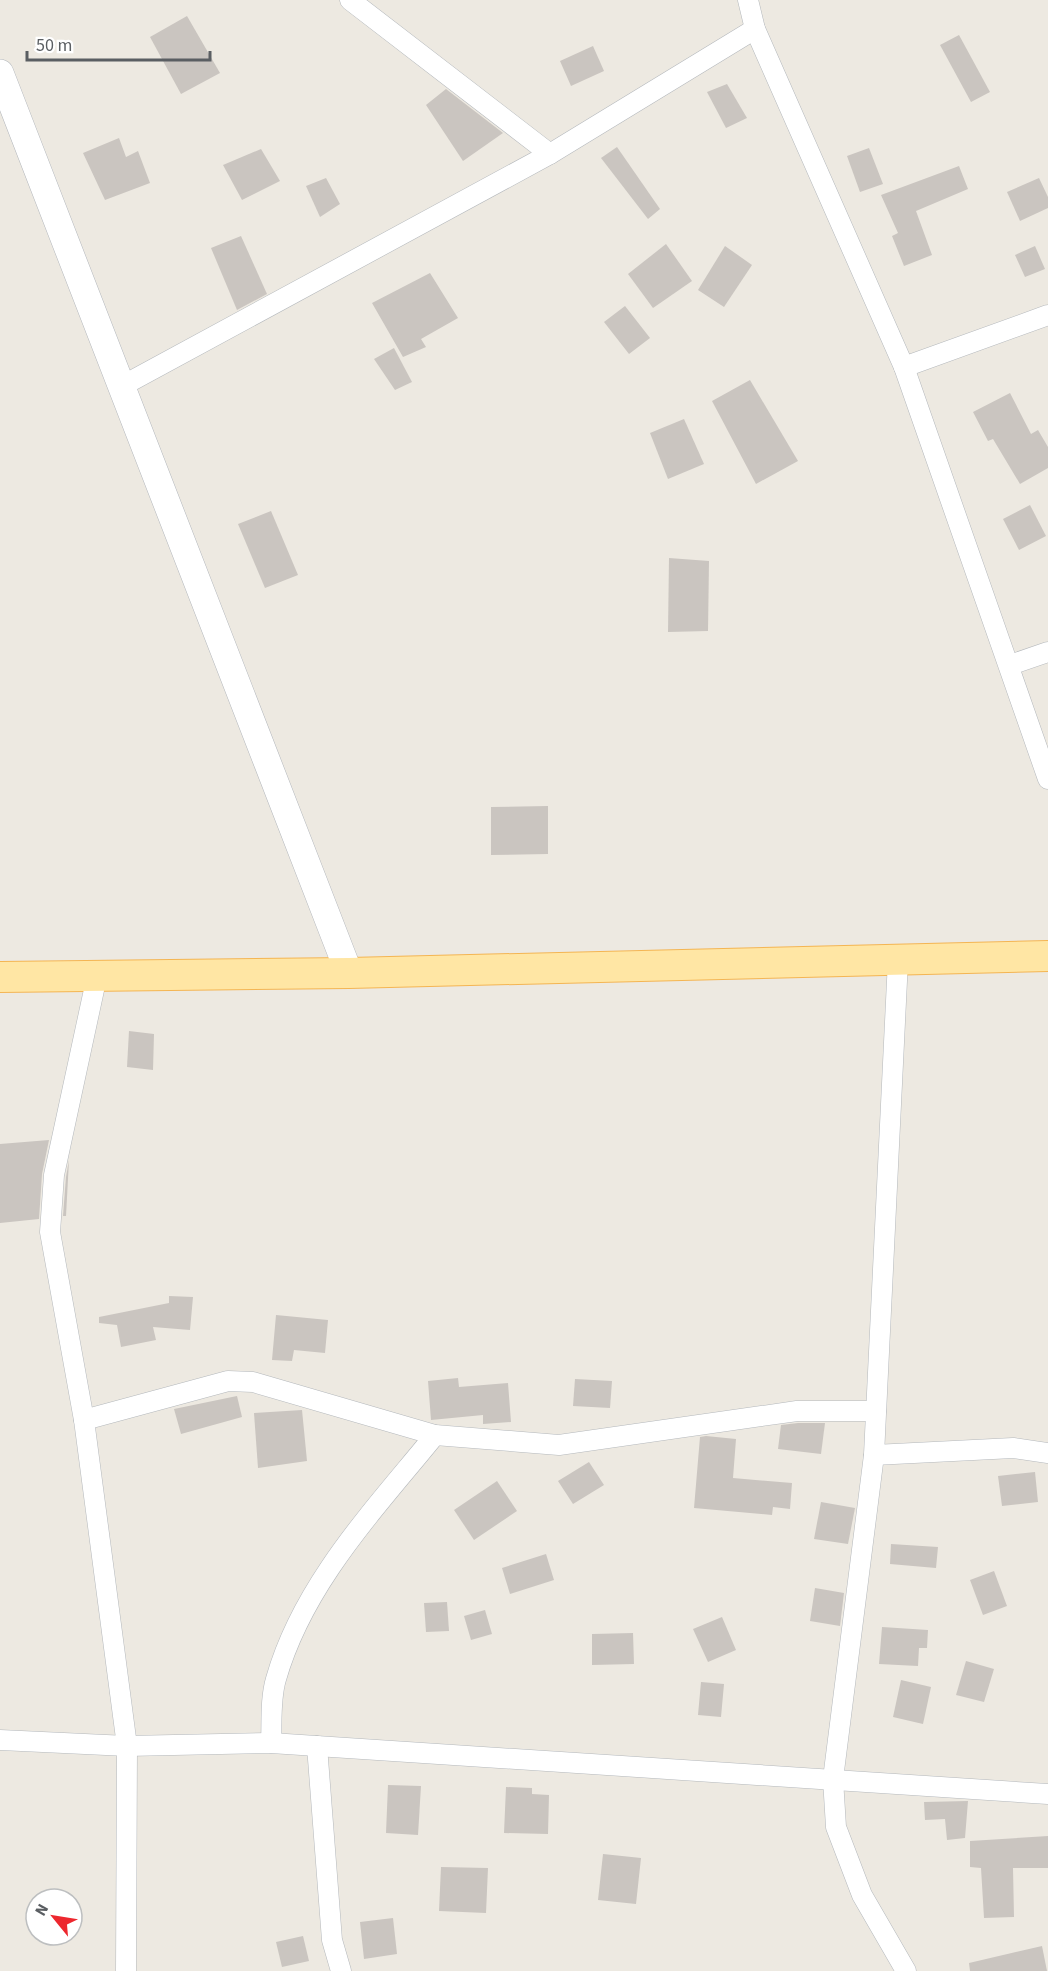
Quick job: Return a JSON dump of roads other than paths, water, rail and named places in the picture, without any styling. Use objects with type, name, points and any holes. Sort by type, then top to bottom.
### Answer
[{"type":"main road","points":[[0,977],[349,972],[1048,956]]},
{"type":"street","points":[[350,0],[550,154]]},
{"type":"street","points":[[754,2],[755,28],[904,368],[1010,665],[1048,779]]},
{"type":"street","points":[[122,386],[550,154],[755,28]]},
{"type":"street","points":[[0,73],[349,972]]},
{"type":"street","points":[[904,368],[1048,315]]},
{"type":"street","points":[[1010,665],[1048,652]]},
{"type":"street","points":[[898,960],[874,1455],[833,1779],[836,1827],[844,1850],[862,1895],[906,1971]]},
{"type":"street","points":[[97,976],[54,1175],[50,1232],[84,1419],[127,1746],[126,1971]]},
{"type":"street","points":[[84,1419],[228,1381],[253,1382],[435,1436],[559,1445],[797,1411],[876,1411]]},
{"type":"street","points":[[271,1743],[275,1682],[288,1644],[310,1599],[344,1546],[435,1436]]},
{"type":"street","points":[[874,1455],[1012,1448],[1048,1453]]},
{"type":"street","points":[[0,1740],[127,1746],[271,1743],[1048,1794]]},
{"type":"street","points":[[317,1746],[332,1940],[341,1971]]}]
